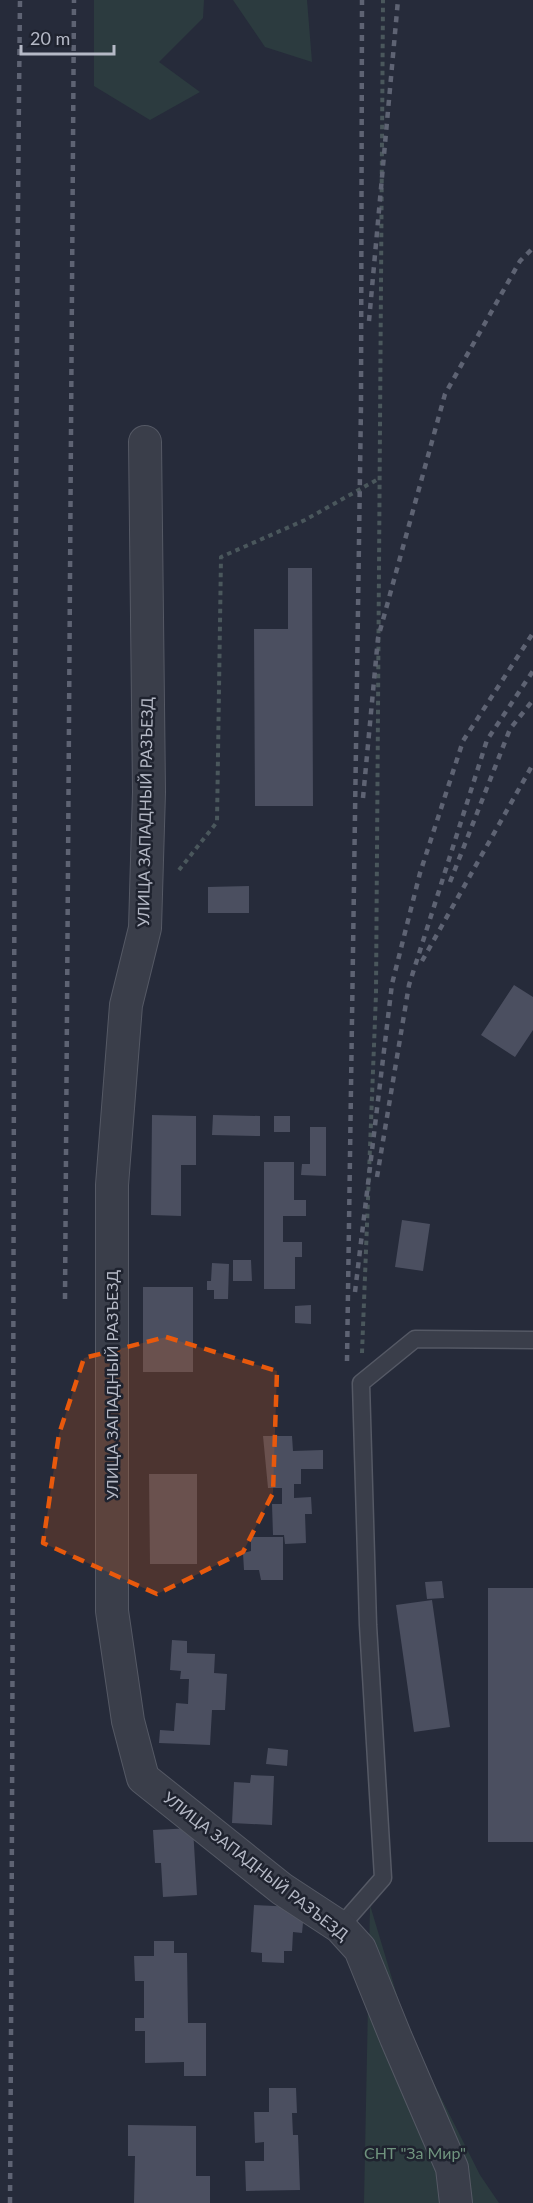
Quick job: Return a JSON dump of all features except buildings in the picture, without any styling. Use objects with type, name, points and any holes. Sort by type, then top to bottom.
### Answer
[{"type":"street","name":"УЛИЦА ЗАПАДНЫЙ РАЗЪЕЗД","points":[[145,442],[149,792],[145,928],[126,1005],[112,1185],[112,1611],[128,1721],[143,1778],[282,1889],[340,1927],[360,1950],[452,2168],[456,2203]]},
{"type":"lane","points":[[340,1927],[383,1878],[368,1625],[361,1383],[415,1339],[533,1340]]},
{"type":"path","points":[[361,1383],[375,993],[383,0]]},
{"type":"path","points":[[176,874],[217,822],[221,557],[304,520],[380,478]]},
{"type":"highlighted area","points":[[166,1337],[277,1371],[273,1493],[243,1552],[157,1594],[43,1543],[59,1434],[84,1358]]},
{"type":"green space","points":[[94,0],[204,0],[203,18],[159,62],[200,92],[150,120],[94,86]]},
{"type":"green space","points":[[233,0],[307,0],[312,62],[265,47]]},
{"type":"green space","name":"СНТ \"За Мир\"","points":[[370,1905],[408,2032],[480,2175],[499,2203],[364,2203]]},
{"type":"railway","points":[[10,2203],[20,0]]},
{"type":"railway","points":[[65,1299],[74,0]]},
{"type":"railway","points":[[347,1361],[361,405],[362,0]]},
{"type":"railway","points":[[369,321],[398,0]]},
{"type":"railway","points":[[363,798],[378,638],[445,394],[520,261],[533,248]]},
{"type":"railway","points":[[355,1292],[392,984],[420,873],[463,741],[533,633]]},
{"type":"railway","points":[[377,1177],[409,985],[487,740],[533,671]]},
{"type":"railway","points":[[450,882],[510,729],[533,700]]},
{"type":"railway","points":[[422,961],[533,764]]}]
